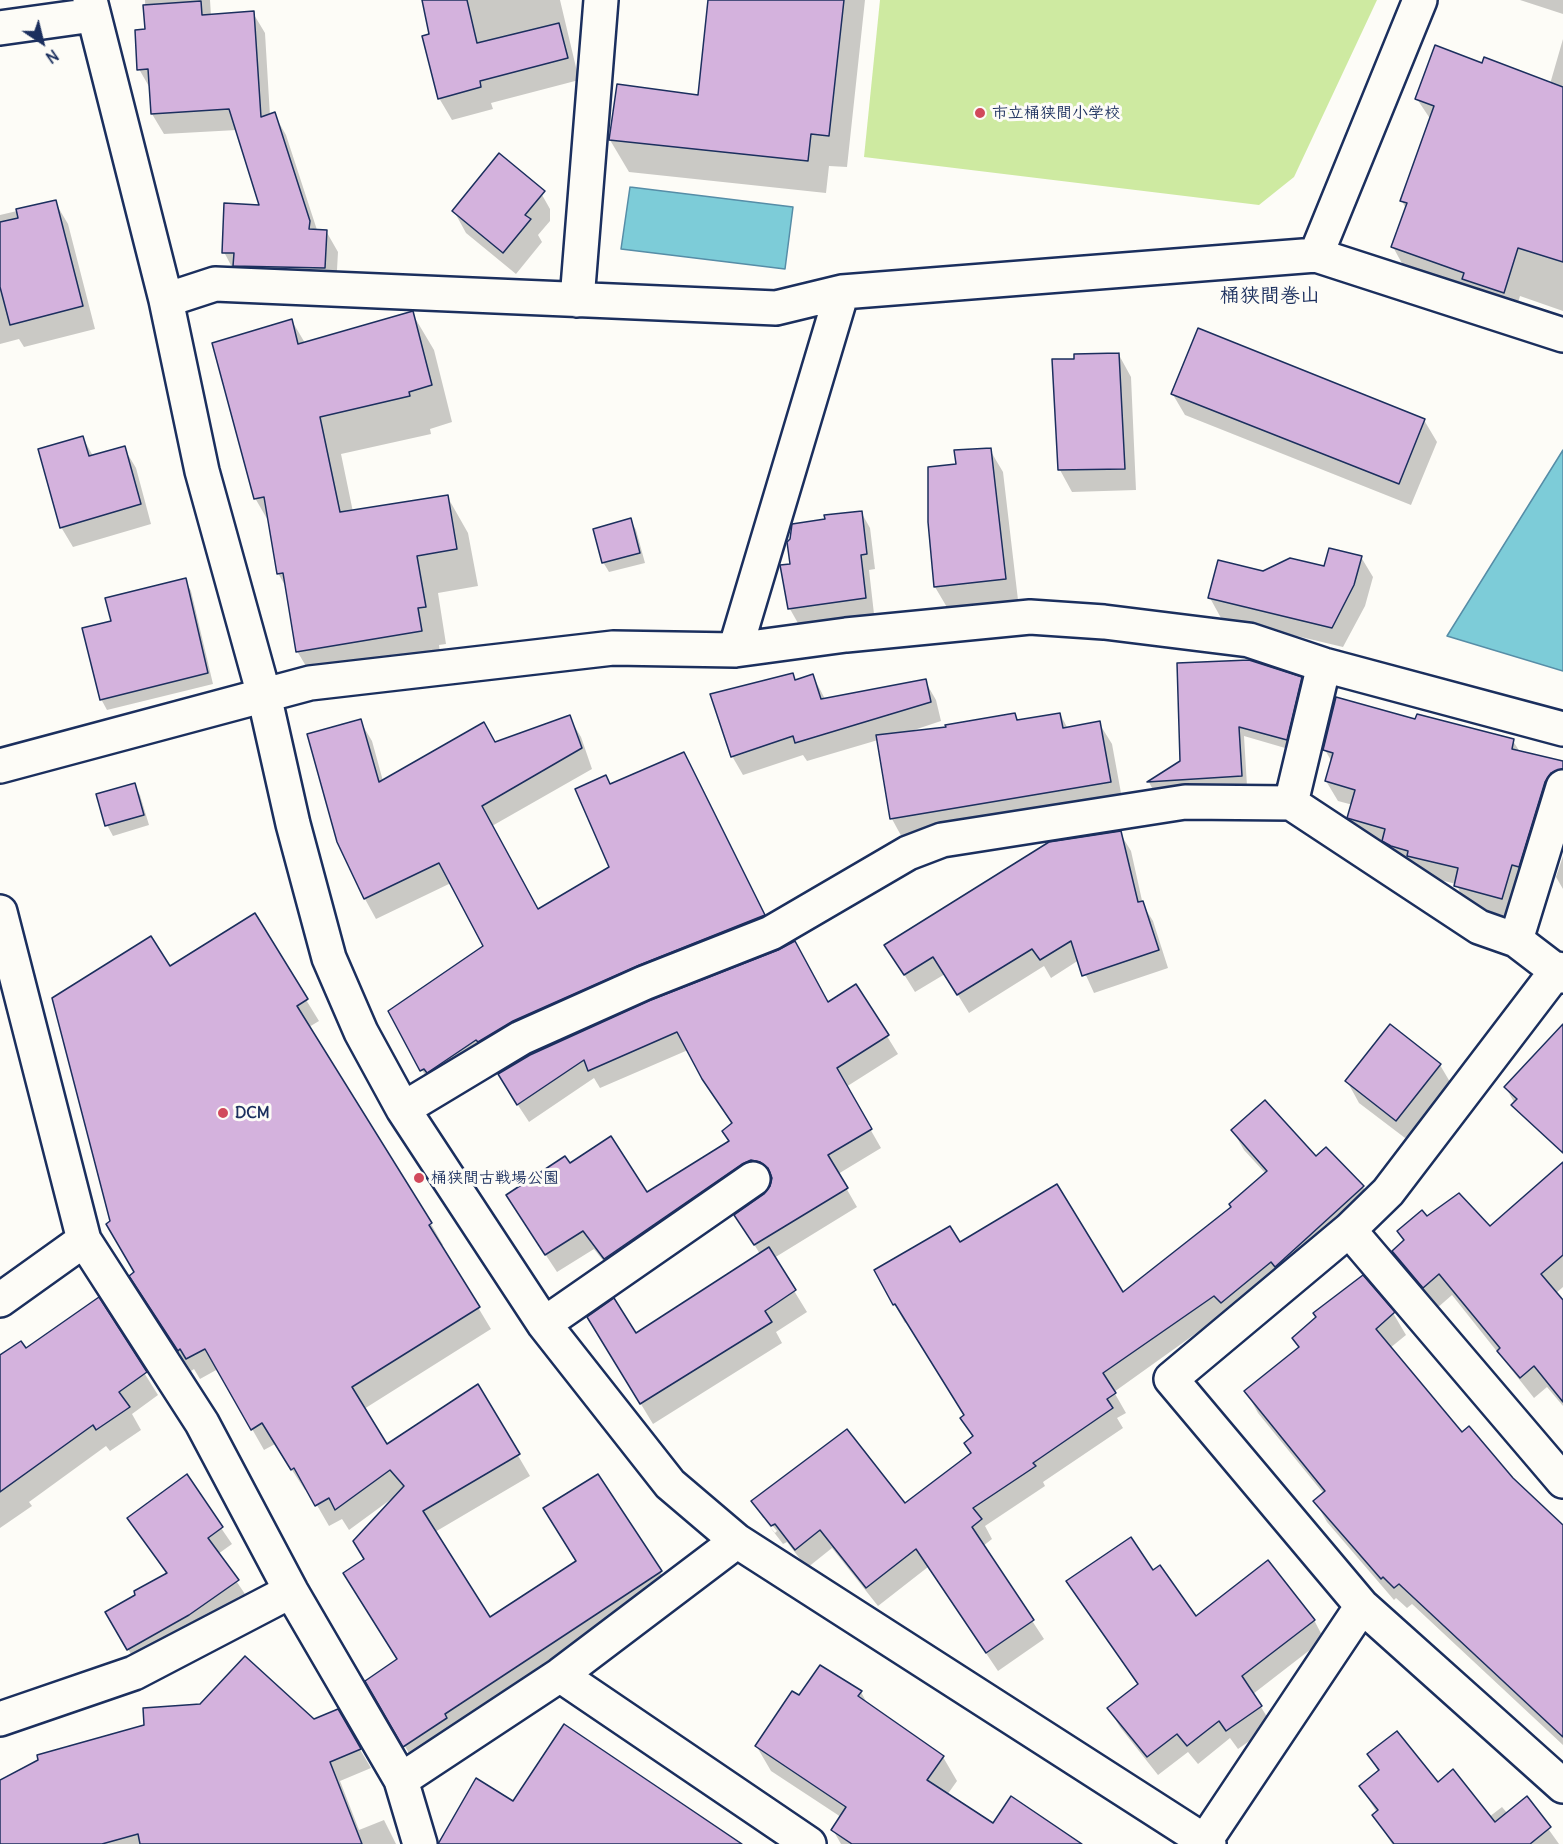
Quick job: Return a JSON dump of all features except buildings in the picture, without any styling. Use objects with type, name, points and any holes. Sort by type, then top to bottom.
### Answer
[{"type":"street","points":[[577,300],[601,0]]},
{"type":"street","points":[[1316,255],[1420,0]]},
{"type":"street","points":[[0,28],[91,7],[166,300],[202,471],[264,695],[293,824],[329,958],[361,1032],[403,1109],[544,1324],[670,1484],[737,1541],[1207,1843],[1362,1606]]},
{"type":"street","points":[[166,300],[215,284],[776,308],[842,292],[1316,255],[1563,335]]},
{"type":"street","points":[[735,650],[842,292]]},
{"type":"street","points":[[0,766],[310,683],[613,648],[735,650],[869,632],[1030,617],[1115,623],[1249,640],[1324,665],[1563,729]]},
{"type":"street","points":[[1291,803],[1324,665]]},
{"type":"street","points":[[1516,940],[1563,787]]},
{"type":"street","points":[[403,1109],[521,1038],[644,983],[771,933],[908,853],[942,840],[1185,802],[1291,803],[1479,927],[1516,940],[1561,972],[1388,1192],[1349,1230],[1171,1379],[1362,1606],[1563,1786]]},
{"type":"street","points":[[0,912],[84,1240],[202,1423],[291,1591],[401,1780],[420,1844]]},
{"type":"street","points":[[544,1324],[753,1179]]},
{"type":"street","points":[[1349,1230],[1563,1481]]},
{"type":"street","points":[[0,1300],[84,1240]]},
{"type":"street","points":[[401,1780],[560,1675],[737,1541]]},
{"type":"street","points":[[0,1719],[134,1673],[291,1591]]},
{"type":"street","points":[[560,1675],[791,1839]]},
{"type":"green space","points":[[880,0],[1377,0],[1294,177],[1259,205],[864,157]]},
{"type":"water","points":[[630,187],[793,207],[785,269],[621,249]]},
{"type":"water","points":[[1563,450],[1563,671],[1447,636]]},
{"type":"place","name":"市立桶狭間小学校","points":[[980,113]]},
{"type":"place","name":"DCM","points":[[223,1113]]},
{"type":"place","name":"桶狭間古戦場公園","points":[[419,1178]]},
{"type":"district","name":"桶狭間巻山","points":[[1270,296]]}]
